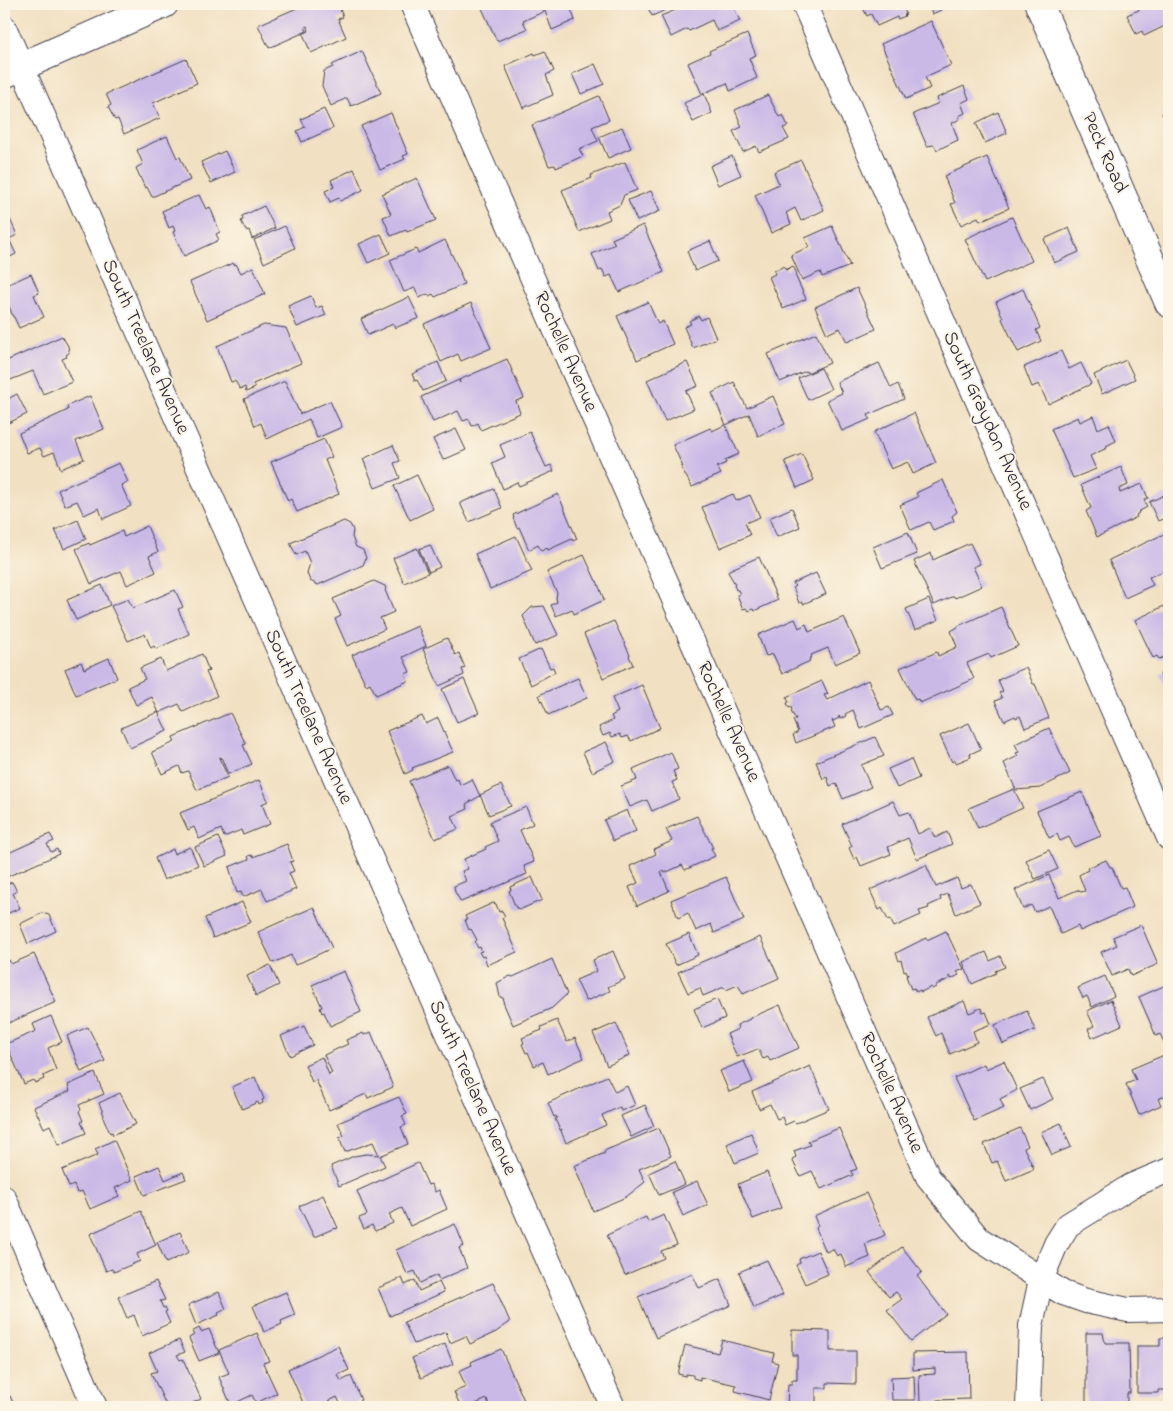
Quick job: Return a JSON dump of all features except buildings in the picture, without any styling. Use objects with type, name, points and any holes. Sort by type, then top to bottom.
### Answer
[{"type":"street","points":[[12,70],[164,4]]},
{"type":"street","name":"Rochelle Avenue","points":[[412,4],[928,1176],[979,1239],[1063,1293],[1086,1301],[1128,1310],[1169,1309]]},
{"type":"street","name":"South Graydon Avenue","points":[[804,4],[1169,838]]},
{"type":"street","name":"Peck Road","points":[[1039,4],[1169,303]]},
{"type":"street","name":"South Treelane Avenue","points":[[4,27],[12,70],[613,1407]]},
{"type":"street","points":[[1028,1407],[1030,1326],[1041,1280],[1056,1244],[1068,1225],[1131,1186],[1169,1170]]},
{"type":"street","points":[[4,1198],[95,1407]]}]
